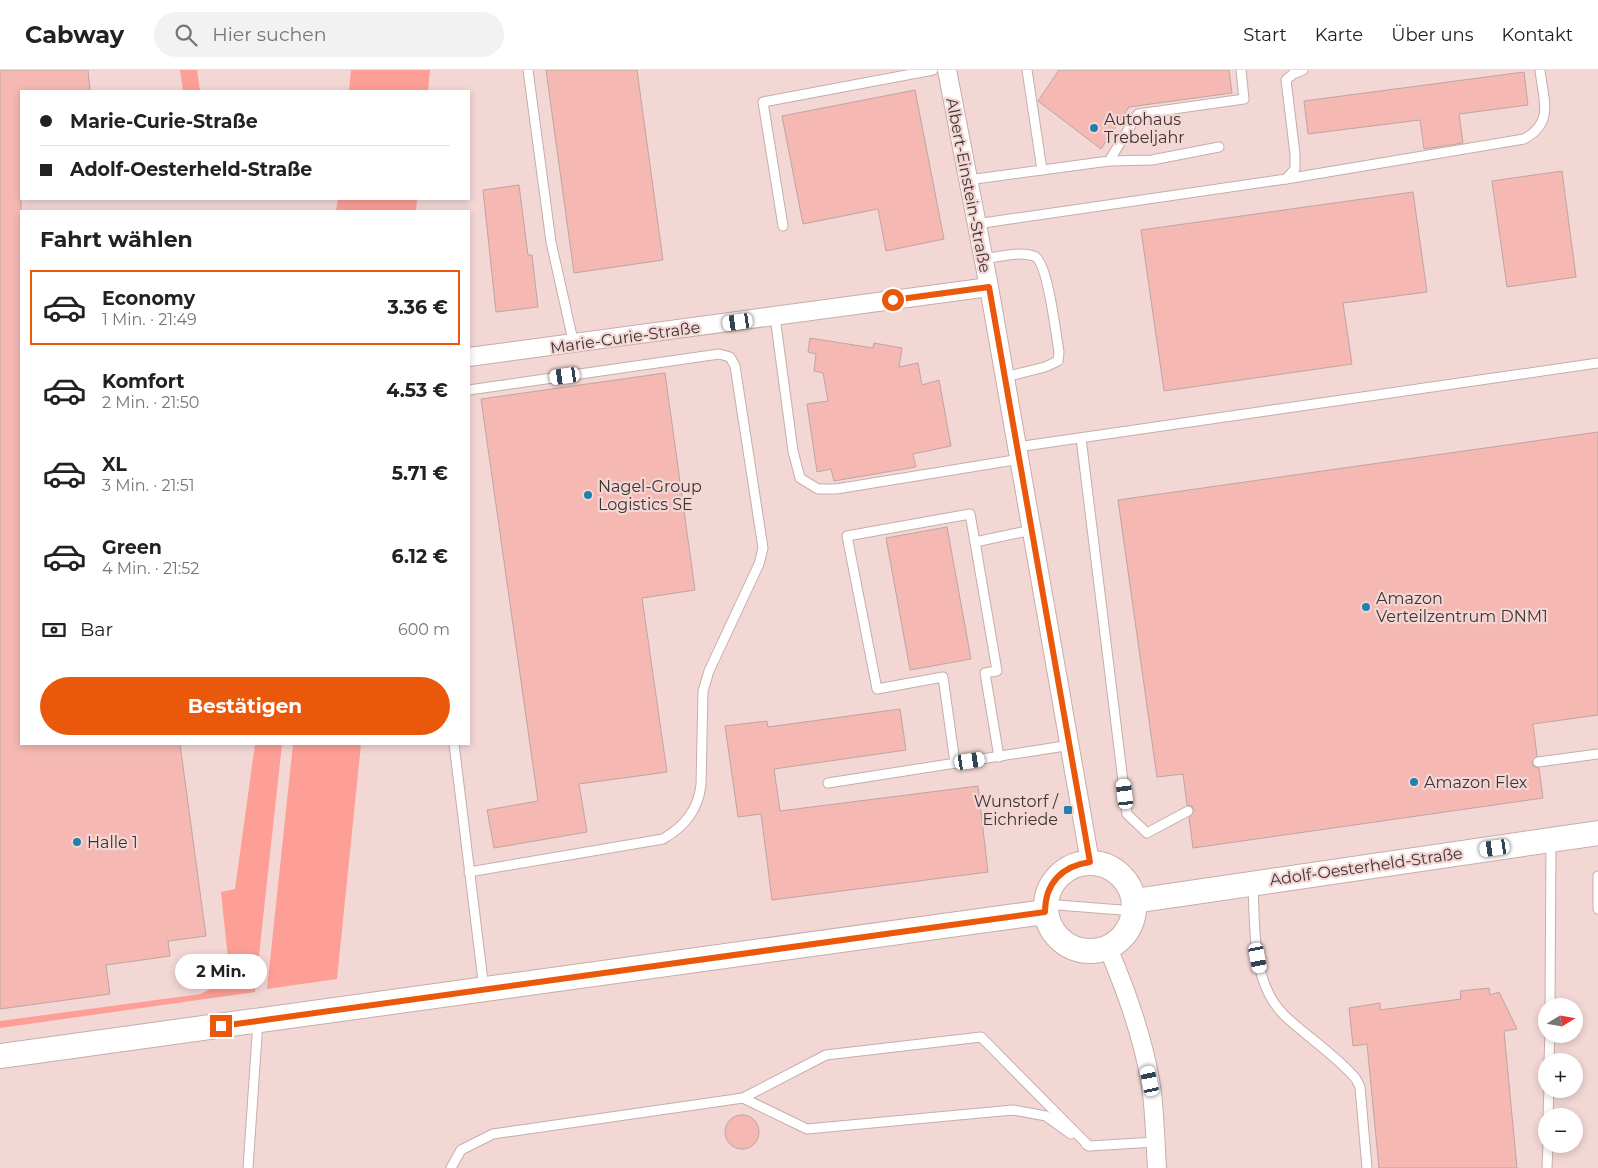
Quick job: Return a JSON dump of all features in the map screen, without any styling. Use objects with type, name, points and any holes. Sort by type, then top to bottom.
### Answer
[{"type":"street","name":"Albert-Einstein-Straße","points":[[947,70],[989,287],[1071,745],[1090,862]]},
{"type":"street","name":"Marie-Curie-Straße","points":[[470,357],[989,287]]},
{"type":"street","name":"Adolf-Oesterheld-Straße","points":[[1134,906],[1253,883],[1598,833]]},
{"type":"street","points":[[1090,862],[1113,869],[1126,881],[1134,906],[1126,933],[1108,948],[1094,951],[1080,950],[1068,945],[1057,937],[1049,925],[1045,908],[1048,891],[1060,874],[1076,864],[1090,862]]},
{"type":"street","points":[[0,1056],[484,990],[1045,908]]},
{"type":"street","points":[[1108,948],[1126,991],[1141,1038],[1150,1081],[1157,1168]]},
{"type":"lane","points":[[528,70],[551,242],[574,344]]},
{"type":"lane","points":[[783,226],[763,102],[933,70]]},
{"type":"lane","points":[[1027,70],[1042,170]]},
{"type":"lane","points":[[1109,161],[1138,114],[1244,99],[1241,70]]},
{"type":"lane","points":[[1286,179],[1295,169],[1295,154],[1286,80],[1293,74],[1303,70]]},
{"type":"lane","points":[[976,224],[1286,179],[1524,139],[1542,126],[1545,114],[1540,70]]},
{"type":"lane","points":[[968,180],[1109,161],[1152,160],[1219,147]]},
{"type":"lane","points":[[983,259],[1017,254],[1035,256],[1040,261],[1045,275],[1059,352],[1058,361],[1046,367],[1005,377]]},
{"type":"lane","points":[[775,317],[793,451],[800,478],[818,489],[836,489],[1018,453],[1081,438],[1598,363]]},
{"type":"lane","points":[[469,872],[663,839],[677,831],[691,816],[699,798],[701,785],[703,691],[709,671],[759,564],[763,548],[735,366],[730,356],[719,354],[470,390]]},
{"type":"lane","points":[[1081,438],[1127,814],[1148,833],[1188,811]]},
{"type":"lane","points":[[955,763],[943,678],[877,689],[847,536],[970,514],[997,671],[985,673],[999,757]]},
{"type":"lane","points":[[975,542],[1032,530]]},
{"type":"lane","points":[[454,745],[484,990]]},
{"type":"lane","points":[[828,783],[1071,745]]},
{"type":"lane","points":[[1538,762],[1598,754]]},
{"type":"lane","points":[[1550,998],[1551,839]]},
{"type":"lane","points":[[1598,876],[1598,909]]},
{"type":"lane","points":[[1253,883],[1258,958],[1269,995],[1284,1014],[1356,1079],[1360,1087],[1367,1168]]},
{"type":"lane","points":[[1045,908],[1134,906]]},
{"type":"lane","points":[[248,1168],[258,1021]]},
{"type":"lane","points":[[451,1168],[461,1150],[493,1134],[743,1098],[826,1055],[981,1037],[1089,1146]]},
{"type":"lane","points":[[743,1098],[807,1129],[1013,1110],[1046,1116],[1089,1146],[1155,1142]]},
{"type":"lane","points":[[1547,1168],[1548,1153]]},
{"type":"shaded area","points":[[180,70],[197,70],[200,90],[183,90]]},
{"type":"shaded area","points":[[351,70],[430,70],[428,90],[349,90]]},
{"type":"shaded area","points":[[338,200],[417,200],[416,210],[336,210]]},
{"type":"shaded area","points":[[255,745],[282,745],[255,992],[0,1028],[0,1021],[201,994],[230,978],[221,892],[235,889]]},
{"type":"shaded area","points":[[293,745],[361,745],[337,979],[267,989]]},
{"type":"building","points":[[0,70],[88,70],[90,90],[20,90],[20,745],[180,745],[206,936],[168,941],[170,956],[106,965],[110,994],[0,1009]]},
{"type":"building","points":[[546,70],[637,70],[663,260],[574,273]]},
{"type":"building","points":[[1059,70],[1229,70],[1232,93],[1129,107],[1101,149],[1038,101]]},
{"type":"building","points":[[1524,72],[1528,105],[1459,114],[1463,143],[1424,149],[1420,120],[1308,134],[1304,101]]},
{"type":"building","points":[[915,90],[944,239],[886,251],[878,209],[803,224],[782,116]]},
{"type":"building","points":[[1562,171],[1576,277],[1507,287],[1492,181]]},
{"type":"building","points":[[519,185],[528,255],[532,255],[538,307],[496,312],[483,190]]},
{"type":"building","points":[[1413,192],[1427,292],[1343,303],[1352,364],[1164,391],[1141,230]]},
{"type":"building","points":[[810,338],[873,348],[874,343],[902,348],[899,367],[918,363],[922,385],[939,380],[951,446],[913,454],[916,467],[834,481],[831,469],[817,472],[807,404],[828,401],[823,373],[814,371],[816,354],[808,352]]},
{"type":"building","name":"Nagel-Group Logistics SE","points":[[665,373],[695,590],[642,598],[667,772],[579,784],[587,832],[494,848],[487,810],[538,801],[481,399]]},
{"type":"building","name":"Amazon Verteilzentrum DNM1","points":[[1598,432],[1598,715],[1533,724],[1537,756],[1532,762],[1533,766],[1539,768],[1543,798],[1193,848],[1189,818],[1194,811],[1192,806],[1187,805],[1183,774],[1157,777],[1118,500]]},
{"type":"building","points":[[947,527],[971,659],[910,670],[886,538]]},
{"type":"building","points":[[900,709],[906,750],[774,769],[780,811],[978,786],[988,872],[772,900],[761,814],[738,817],[725,726],[767,721],[768,727]]},
{"type":"building","points":[[1489,988],[1490,995],[1499,992],[1517,1029],[1504,1031],[1517,1168],[1379,1168],[1367,1044],[1353,1046],[1349,1008],[1380,1003],[1380,1010],[1461,999],[1460,991]]},
{"type":"building","points":[[742,1115],[749,1116],[754,1120],[758,1125],[758,1139],[754,1144],[749,1148],[742,1149],[735,1148],[730,1144],[726,1139],[725,1132],[726,1125],[730,1120],[735,1116]]},
{"type":"place","name":"Autohaus Trebeljahr","points":[[1094,128]]},
{"type":"place","name":"Nagel-Group Logistics SE","points":[[588,495]]},
{"type":"place","name":"Amazon Verteilzentrum DNM1","points":[[1366,607]]},
{"type":"place","name":"Amazon Flex","points":[[1414,782]]},
{"type":"place","name":"Wunstorf / Eichriede","points":[[1068,810]]},
{"type":"place","name":"Halle 1","points":[[77,842]]},
{"type":"route","points":[[221,1026],[1045,912],[1048,891],[1055,879],[1065,870],[1076,864],[1090,862],[1071,745],[989,287],[893,300]]}]
